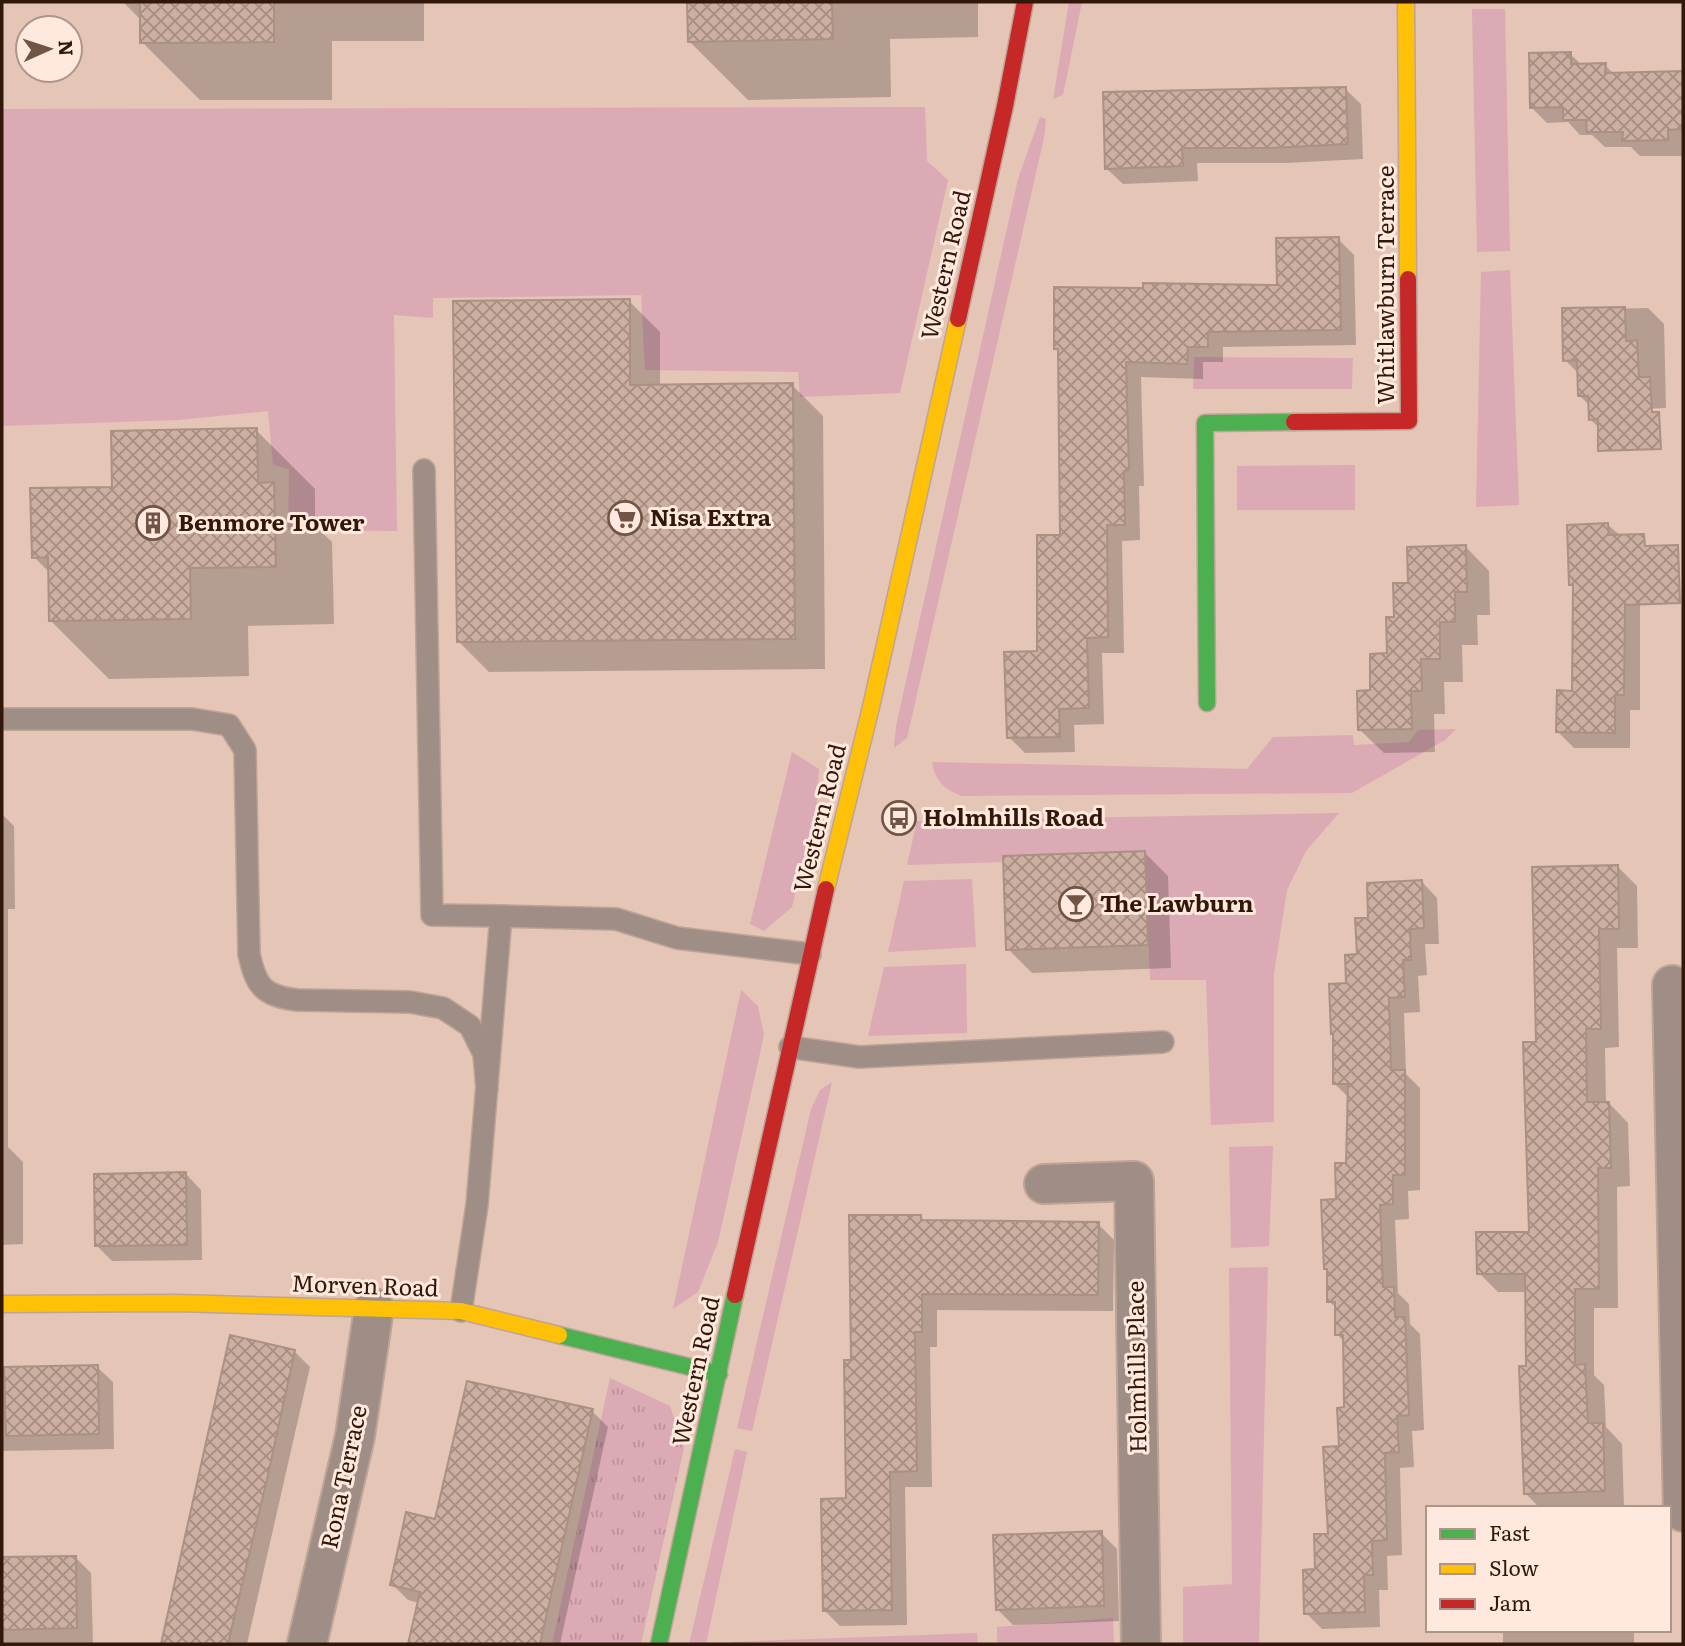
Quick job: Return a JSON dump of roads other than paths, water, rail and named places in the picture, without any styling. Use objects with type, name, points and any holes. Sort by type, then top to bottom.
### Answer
[{"type":"street","name":"Western Road","points":[[659,1644],[810,954],[871,707],[1002,120],[1025,2]]},
{"type":"street","name":"Whitlawburn Terrace","points":[[1208,703],[1205,423],[1409,421],[1406,2]]},
{"type":"street","points":[[1672,985],[1683,1512]]},
{"type":"street","name":"Holmhills Place","points":[[1044,1184],[1134,1181],[1141,1644]]},
{"type":"street","name":"Morven Road","points":[[2,1304],[176,1303],[461,1311],[719,1374]]},
{"type":"street","name":"Rona Terrace","points":[[307,1644],[355,1436],[374,1308]]},
{"type":"lane","points":[[424,470],[432,915],[616,919],[677,938],[810,954]]},
{"type":"lane","points":[[2,719],[192,719],[229,725],[245,750],[249,954],[253,972],[262,989],[279,998],[298,1000],[410,1002],[443,1008],[470,1026],[484,1054],[487,1089]]},
{"type":"lane","points":[[461,1311],[477,1205],[501,916]]},
{"type":"lane","points":[[790,1047],[859,1057],[1163,1042]]},
{"type":"place","name":"Nisa Extra","points":[[625,518]]},
{"type":"place","name":"Benmore Tower","points":[[153,523]]},
{"type":"place","name":"Holmhills Road","points":[[899,818]]},
{"type":"place","name":"The Lawburn","points":[[1076,904]]}]
